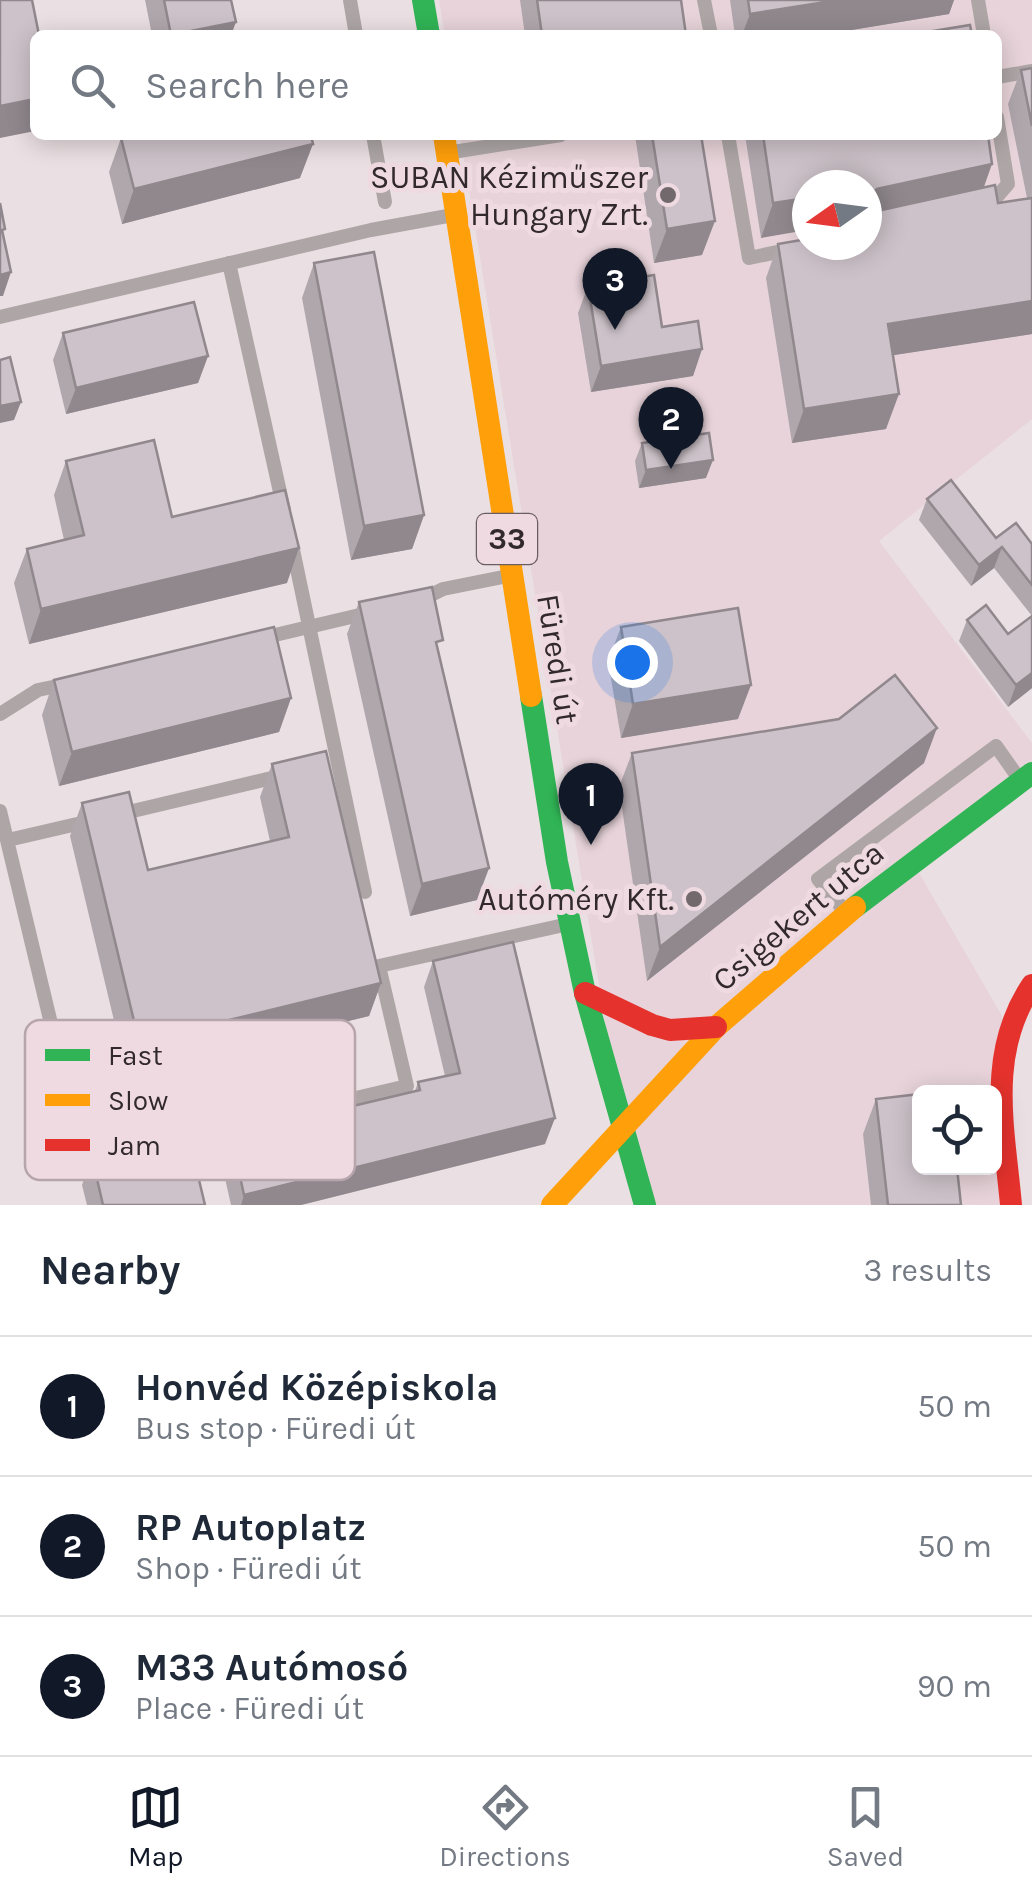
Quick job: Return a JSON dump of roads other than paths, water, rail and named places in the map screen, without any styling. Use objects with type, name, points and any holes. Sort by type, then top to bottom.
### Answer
[{"type":"main road","points":[[423,0],[428,30]]},
{"type":"main road","name":"Füredi út","points":[[446,144],[557,862],[585,993],[624,1129]]},
{"type":"main road","name":"Csigekert utca","points":[[552,1205],[716,1027],[847,914],[1026,777]]},
{"type":"main road","points":[[1012,1205],[1000,1064],[1008,1023],[1032,984]]},
{"type":"main road","points":[[585,993],[670,1030],[716,1027]]},
{"type":"main road","name":"33","points":[[624,1129],[646,1205]]},
{"type":"lane","points":[[350,0],[355,30]]},
{"type":"lane","points":[[704,0],[709,30]]},
{"type":"lane","points":[[978,0],[983,30]]},
{"type":"lane","points":[[1002,77],[1032,71]]},
{"type":"lane","points":[[374,140],[385,202]]},
{"type":"lane","points":[[446,144],[497,140]]},
{"type":"lane","points":[[729,140],[750,258],[792,249]]},
{"type":"lane","points":[[976,212],[990,207],[1008,184],[1001,140]]},
{"type":"lane","points":[[0,318],[229,262],[457,214]]},
{"type":"lane","points":[[229,262],[365,892]]},
{"type":"lane","points":[[406,604],[426,600],[443,589],[512,576]]},
{"type":"lane","points":[[251,640],[387,608]]},
{"type":"lane","points":[[0,714],[38,690],[76,681]]},
{"type":"lane","points":[[847,914],[818,878],[996,746],[1026,777]]},
{"type":"lane","points":[[319,768],[338,763]]},
{"type":"lane","points":[[8,840],[299,772]]},
{"type":"lane","points":[[0,810],[51,1020]]},
{"type":"lane","points":[[355,1098],[408,1086],[380,966],[570,923]]},
{"type":"place","name":"SUBAN Kéziműszer Hungary Zrt.","points":[[668,195]]},
{"type":"place","name":"M33 Autómosó","points":[[615,330]]},
{"type":"place","name":"RP Autoplatz","points":[[671,469]]},
{"type":"place","name":"Honvéd Középiskola","points":[[591,845]]},
{"type":"place","name":"Autóméry Kft.","points":[[694,899]]}]
